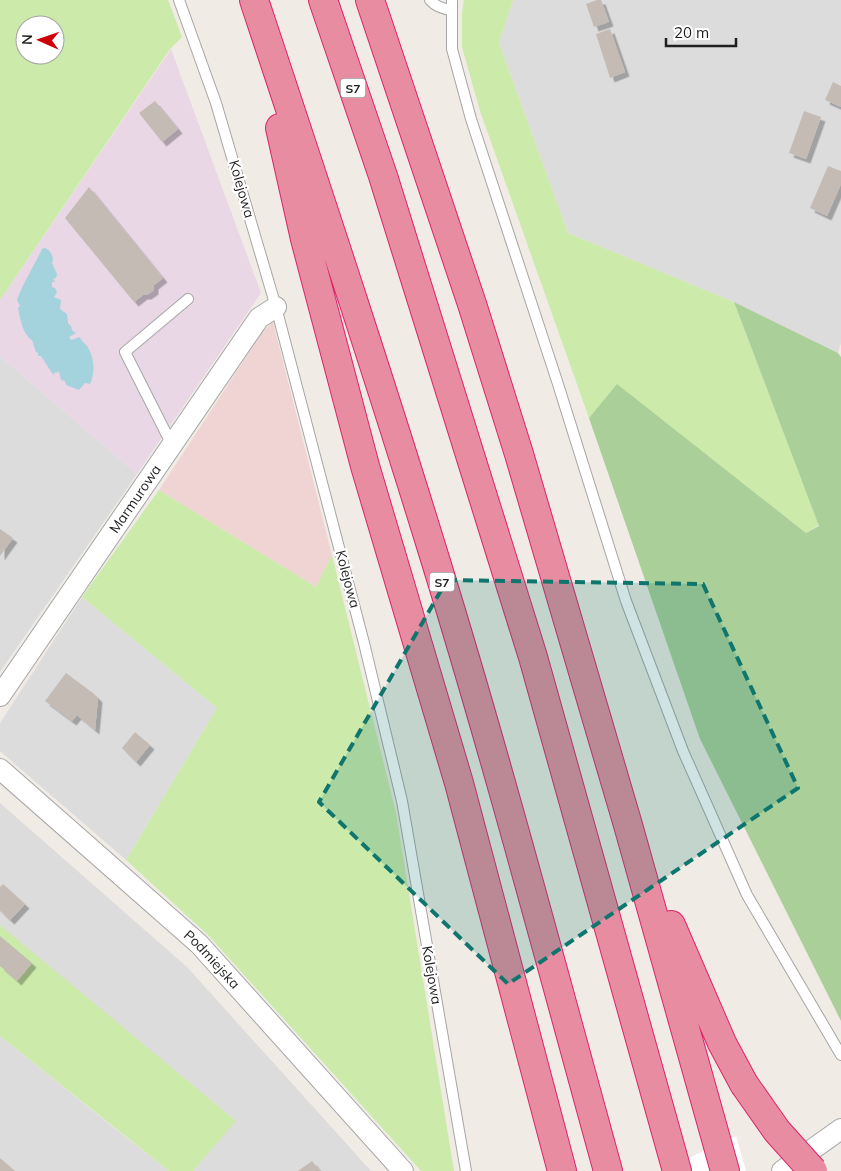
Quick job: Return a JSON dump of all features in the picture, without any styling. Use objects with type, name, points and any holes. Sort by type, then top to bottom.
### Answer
[{"type":"highway","points":[[253,0],[307,248],[365,466],[459,783],[562,1171]]},
{"type":"highway","name":"S7","points":[[253,0],[341,262],[436,563],[520,852],[608,1171]]},
{"type":"highway","name":"S7","points":[[323,0],[383,176],[533,657],[676,1168]]},
{"type":"highway","points":[[370,0],[472,304],[519,454],[628,825],[725,1171]]},
{"type":"highway","points":[[628,825],[722,1043],[744,1084],[777,1131],[813,1171]]},
{"type":"street","name":"Marmurowa","points":[[0,696],[259,318],[276,307]]},
{"type":"street","name":"Podmiejska","points":[[0,769],[199,944],[403,1171]]},
{"type":"street","points":[[782,1171],[841,1129]]},
{"type":"lane","name":"Kolejowa","points":[[179,0],[216,103],[276,307],[364,643],[402,801],[466,1171]]},
{"type":"lane","points":[[430,0],[434,5],[444,9],[452,5],[452,48],[471,119],[554,372],[626,601],[683,751],[747,895],[841,1055]]},
{"type":"lane","points":[[172,445],[125,352],[188,299]]},
{"type":"highlighted area","points":[[447,580],[703,584],[798,788],[508,984],[319,802]]},
{"type":"shaded area","points":[[513,0],[841,0],[841,343],[838,353],[734,302],[568,233],[499,43]]},
{"type":"shaded area","points":[[171,49],[261,293],[137,474],[0,356],[0,300]]},
{"type":"shaded area","points":[[273,322],[332,555],[316,587],[159,490],[263,331]]},
{"type":"shaded area","points":[[0,356],[137,474],[0,672]]},
{"type":"shaded area","points":[[82,597],[217,708],[126,860],[0,751],[0,723]]},
{"type":"shaded area","points":[[0,803],[187,967],[371,1171],[193,1171],[235,1120],[63,979],[0,1007]]},
{"type":"shaded area","points":[[0,1036],[113,1127],[169,1171],[0,1171]]},
{"type":"green space","points":[[0,0],[168,0],[182,37],[170,49],[0,300]]},
{"type":"green space","points":[[464,0],[513,0],[499,43],[568,233],[734,302],[819,525],[806,533],[617,385],[589,418],[480,111],[462,47]]},
{"type":"green space","points":[[734,302],[838,353],[841,357],[841,1021],[700,739],[589,418],[617,384],[806,533],[819,526]]},
{"type":"green space","points":[[159,490],[316,587],[332,555],[396,813],[454,1171],[421,1171],[208,935],[126,860],[217,708],[82,597]]},
{"type":"green space","points":[[0,925],[236,1121],[193,1171],[169,1171],[0,1036]]},
{"type":"water","points":[[44,248],[48,249],[51,254],[52,263],[57,274],[56,278],[53,279],[55,282],[52,282],[52,287],[57,292],[54,297],[61,300],[60,309],[67,314],[68,323],[76,333],[69,337],[71,340],[80,337],[93,359],[94,369],[90,384],[85,383],[79,390],[66,385],[65,381],[61,380],[59,372],[54,373],[54,375],[41,356],[38,356],[32,340],[24,330],[20,317],[18,308],[20,306],[17,300],[25,281]]},
{"type":"pier","points":[[736,1136],[746,1171],[661,1171]]},
{"type":"building","points":[[601,0],[609,22],[594,27],[586,4]]},
{"type":"building","points":[[610,29],[625,72],[610,78],[596,34]]},
{"type":"building","points":[[833,82],[841,86],[841,107],[825,100]]},
{"type":"building","points":[[155,101],[178,129],[162,142],[139,113]]},
{"type":"building","points":[[804,111],[821,117],[806,159],[789,153]]},
{"type":"building","points":[[828,166],[841,171],[841,184],[827,216],[810,208]]},
{"type":"building","points":[[89,187],[163,278],[154,285],[154,290],[134,302],[65,218]]},
{"type":"building","points":[[0,529],[13,538],[0,556]]},
{"type":"building","points":[[66,673],[98,698],[95,730],[77,715],[72,721],[45,701]]},
{"type":"building","points":[[135,732],[150,745],[136,762],[122,748]]},
{"type":"building","points":[[3,884],[25,904],[10,920],[0,911],[0,887]]},
{"type":"building","points":[[0,936],[32,963],[17,981],[0,966]]},
{"type":"building","points":[[0,1158],[15,1171],[0,1171]]},
{"type":"building","points":[[312,1161],[320,1171],[298,1171]]}]
